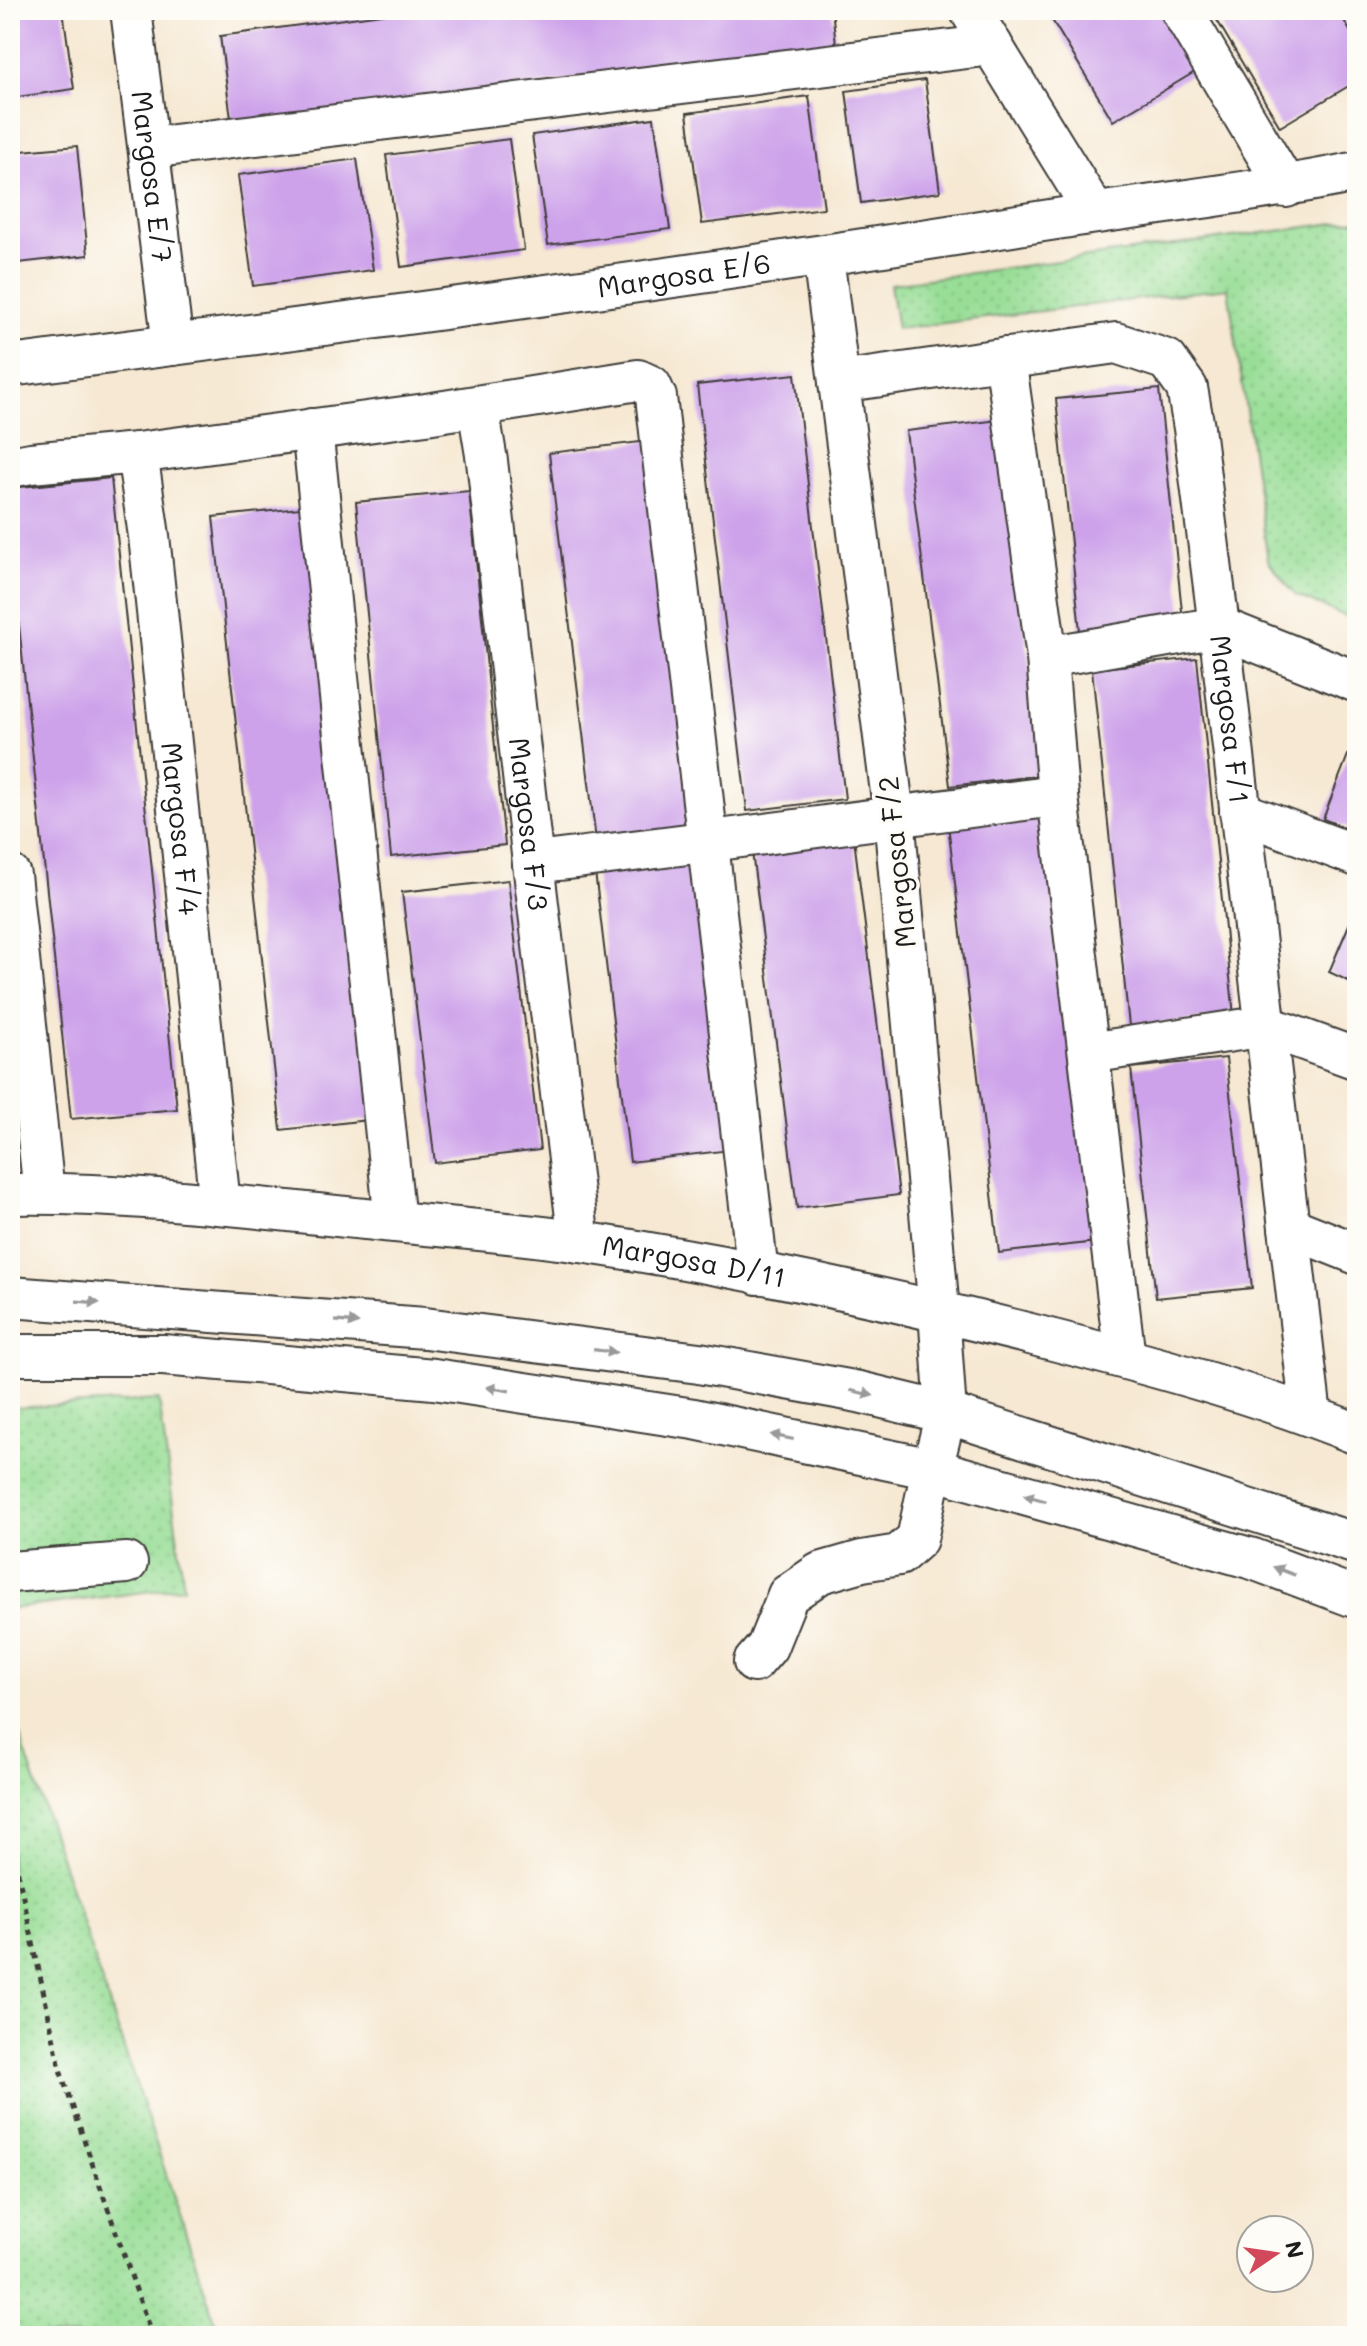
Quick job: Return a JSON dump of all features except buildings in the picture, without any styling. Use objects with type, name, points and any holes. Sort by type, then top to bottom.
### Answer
[{"type":"street","name":"Margosa E/7","points":[[131,10],[173,345]]},
{"type":"street","points":[[970,10],[1095,213]]},
{"type":"street","points":[[1181,10],[1286,187]]},
{"type":"street","points":[[149,148],[992,45]]},
{"type":"street","name":"Margosa E/6","points":[[10,366],[823,256],[1095,213],[1286,187],[1357,172]]},
{"type":"street","name":"Margosa F/2","points":[[754,1662],[767,1647],[788,1595],[820,1573],[899,1555],[917,1539],[946,1413],[894,816],[823,256]]},
{"type":"street","name":"Margosa F/1","points":[[839,382],[1116,343],[1167,360],[1187,388],[1219,627],[1311,1416]]},
{"type":"street","points":[[1005,358],[1047,657],[1058,796],[1125,1358]]},
{"type":"street","points":[[10,467],[478,407],[638,380],[651,386],[656,397],[758,1274]]},
{"type":"street","name":"Margosa F/3","points":[[478,407],[487,461],[579,1242]]},
{"type":"street","points":[[312,429],[395,1222]]},
{"type":"street","name":"Margosa F/4","points":[[137,453],[220,1204]]},
{"type":"street","points":[[1047,657],[1219,627],[1357,682]]},
{"type":"street","points":[[533,863],[709,843],[1058,796]]},
{"type":"street","points":[[1240,812],[1357,856]]},
{"type":"street","points":[[10,875],[27,1194]]},
{"type":"street","points":[[1089,1053],[1266,1026],[1357,1059]]},
{"type":"street","name":"Margosa D/11","points":[[27,1194],[220,1204],[579,1242],[758,1274],[939,1311],[1125,1358],[1311,1416],[1357,1434]]},
{"type":"street","points":[[1289,1227],[1357,1254]]},
{"type":"street","points":[[10,1297],[425,1328],[699,1363],[859,1392],[946,1413],[1357,1544]]},
{"type":"street","points":[[10,1355],[163,1355],[434,1379],[694,1419],[932,1469],[1253,1559],[1357,1598]]},
{"type":"street","points":[[10,1572],[127,1563]]},
{"type":"path","points":[[10,1836],[61,2073],[152,2336]]},
{"type":"path","points":[[10,1873],[20,1880]]},
{"type":"green space","points":[[1357,220],[1357,621],[1295,595],[1268,560],[1228,288],[897,329],[890,284]]},
{"type":"green space","points":[[159,1400],[184,1587],[10,1609],[10,1408]]},
{"type":"green space","points":[[10,1706],[220,2336],[10,2336]]}]
